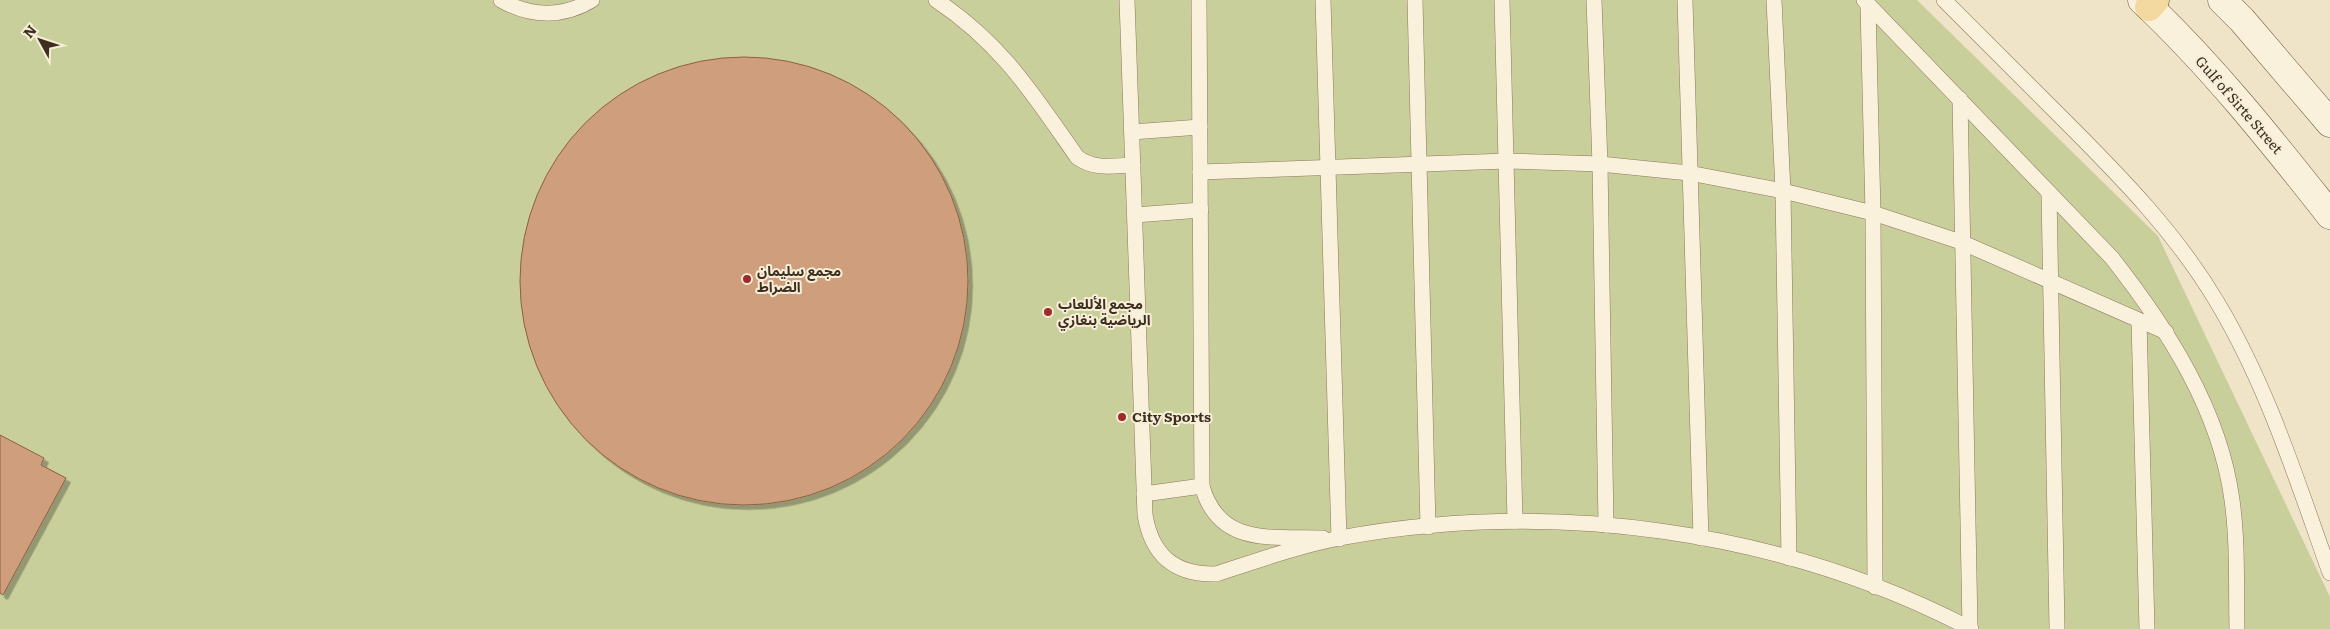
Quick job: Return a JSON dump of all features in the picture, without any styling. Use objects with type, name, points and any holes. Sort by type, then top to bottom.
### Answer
[{"type":"main road","points":[[2222,0],[2242,20],[2330,123]]},
{"type":"main road","name":"Gulf of Sirte Street","points":[[2148,2],[2262,129],[2330,215]]},
{"type":"lane","points":[[501,0],[519,9],[534,13],[550,14],[567,6],[592,0]]},
{"type":"lane","points":[[936,0],[979,32],[1014,68],[1077,157],[1085,163],[1094,166],[1133,164]]},
{"type":"lane","points":[[1127,0],[1144,494],[1147,530],[1153,544],[1173,565],[1186,571],[1201,574],[1216,574],[1339,539],[1467,522],[1515,521],[1606,525],[1701,538],[1789,558],[1875,587],[1970,629],[1961,242],[1960,99]]},
{"type":"lane","points":[[1199,0],[1202,486],[1206,501],[1214,514],[1225,525],[1239,532],[1254,535],[1339,539]]},
{"type":"lane","points":[[1323,0],[1339,539]]},
{"type":"lane","points":[[1415,0],[1428,527]]},
{"type":"lane","points":[[1502,0],[1515,521]]},
{"type":"lane","points":[[1594,0],[1600,164],[1606,525]]},
{"type":"lane","points":[[1685,0],[1701,538]]},
{"type":"lane","points":[[1774,0],[1783,191],[1789,558]]},
{"type":"lane","points":[[1944,0],[2129,186],[2161,222],[2190,261],[2217,302],[2247,356],[2273,414],[2330,574]]},
{"type":"lane","points":[[1866,2],[2112,258],[2141,294],[2166,332],[2192,380],[2223,456],[2232,498],[2236,535],[2236,629]]},
{"type":"lane","points":[[1866,2],[1873,213],[1875,587]]},
{"type":"lane","points":[[1132,132],[1200,127]]},
{"type":"lane","points":[[1200,172],[1507,161],[1600,164],[1689,173],[1783,191],[1873,213],[1961,242],[2166,332]]},
{"type":"lane","points":[[2049,193],[2058,629]]},
{"type":"lane","points":[[1135,215],[1200,210]]},
{"type":"lane","points":[[2139,321],[2147,629]]},
{"type":"lane","points":[[1144,494],[1202,486]]},
{"type":"green space","name":"City Sports","points":[[0,0],[1917,0],[2158,236],[2330,597],[2330,629],[0,629]]},
{"type":"building","points":[[744,57],[788,61],[830,74],[850,83],[869,95],[903,122],[930,156],[942,175],[951,195],[964,237],[968,281],[964,325],[951,367],[942,387],[930,406],[903,440],[869,467],[850,479],[830,488],[788,501],[744,505],[700,501],[658,488],[638,479],[619,467],[585,440],[558,406],[546,387],[537,367],[524,325],[520,281],[524,237],[537,195],[546,175],[558,156],[585,122],[619,95],[638,83],[658,74],[700,61]]},
{"type":"building","points":[[0,435],[44,458],[41,465],[66,478],[3,595],[0,593]]},
{"type":"place","name":"مجمع سليمان الضراط","points":[[747,279]]},
{"type":"place","name":"مجمع الأللعاب الرياضية بنغازي","points":[[1048,312]]},
{"type":"place","name":"City Sports","points":[[1122,417]]}]
